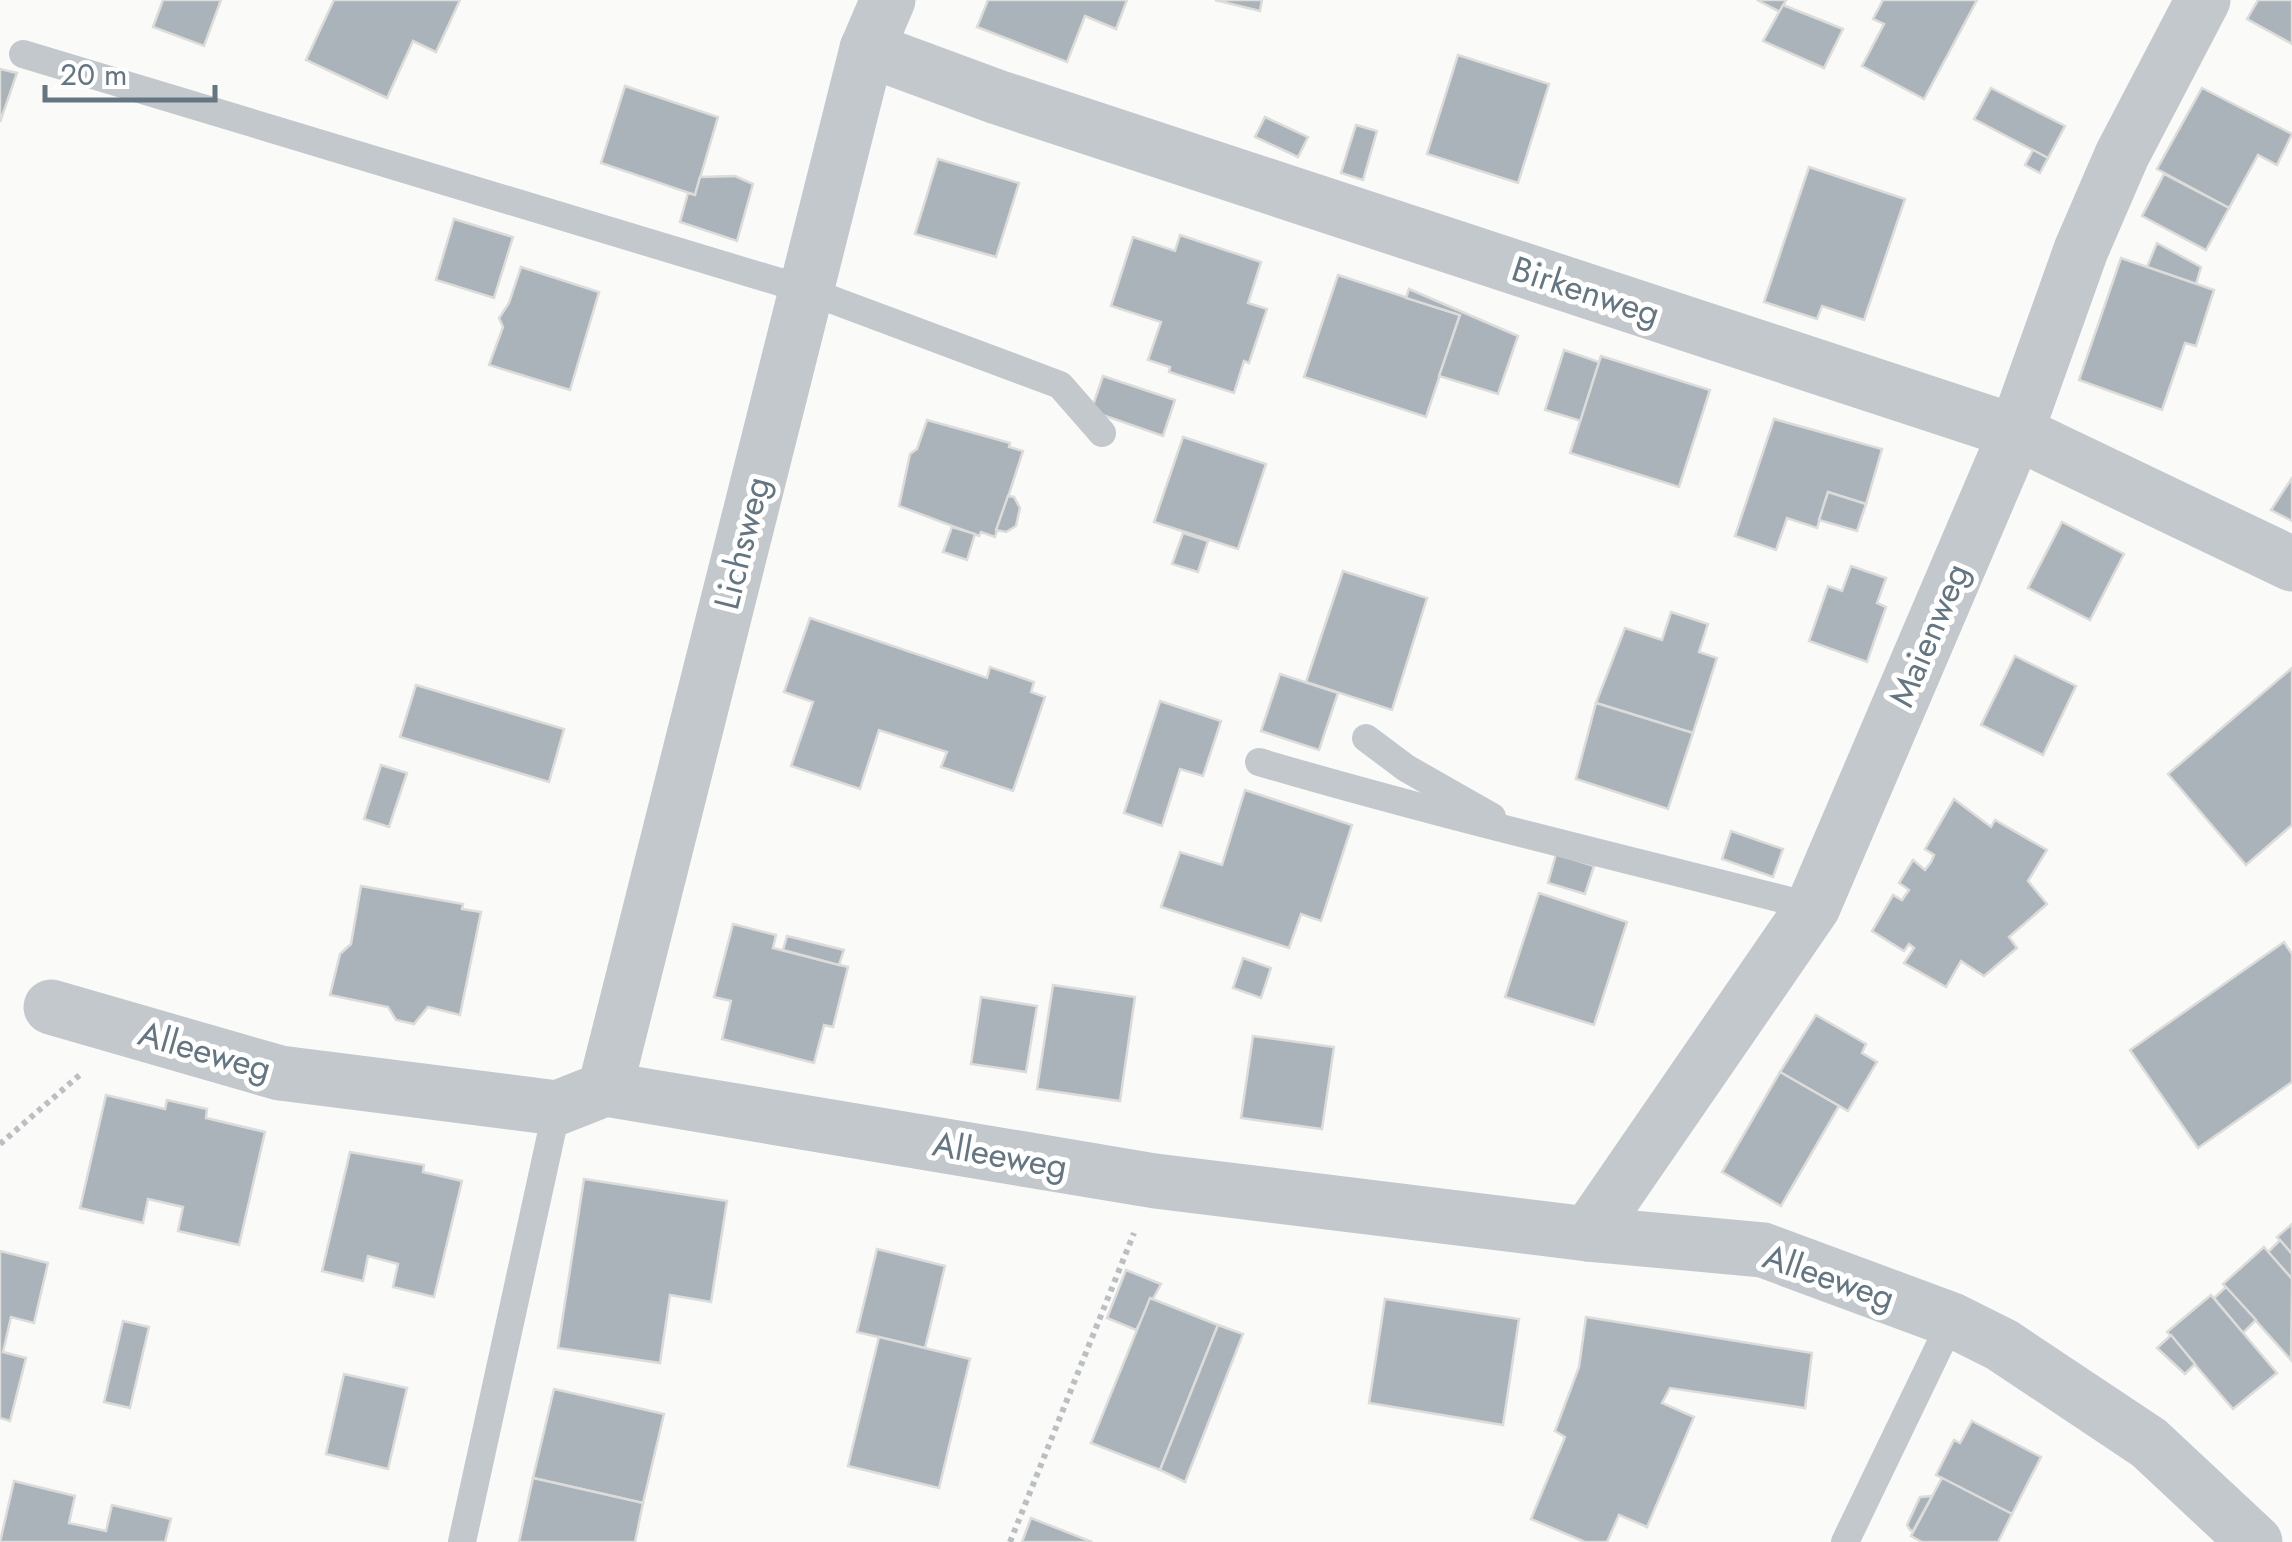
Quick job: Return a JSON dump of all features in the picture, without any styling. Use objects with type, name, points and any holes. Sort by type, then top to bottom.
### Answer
[{"type":"street","name":"Lichsweg","points":[[581,1098],[806,290],[867,49],[888,0]]},
{"type":"street","name":"Maienweg","points":[[1588,1234],[1813,908],[2016,432],[2088,234],[2122,155],[2203,0]]},
{"type":"street","name":"Birkenweg","points":[[867,49],[997,97],[2016,432],[2292,564]]},
{"type":"street","name":"Alleeweg","points":[[51,1007],[280,1073],[581,1098],[1155,1181],[1588,1234],[1762,1250],[1952,1320],[2002,1345],[2149,1443],[2255,1542]]},
{"type":"lane","points":[[23,54],[806,290],[1060,386],[1102,433]]},
{"type":"lane","points":[[1366,738],[1406,768],[1517,830]]},
{"type":"lane","points":[[1259,762],[1424,811],[1517,830],[1813,908]]},
{"type":"lane","points":[[462,1542],[581,1098]]},
{"type":"lane","points":[[1845,1542],[1952,1320]]},
{"type":"path","points":[[1010,1542],[1155,1181]]},
{"type":"building","points":[[163,0],[221,0],[204,46],[153,27]]},
{"type":"building","points":[[334,0],[460,0],[436,52],[413,41],[387,98],[306,60]]},
{"type":"building","points":[[988,0],[1127,0],[1116,29],[1085,16],[1067,62],[977,27]]},
{"type":"building","points":[[1215,0],[1262,0],[1260,11]]},
{"type":"building","points":[[1757,0],[1786,0],[1780,12]]},
{"type":"building","points":[[1883,0],[1977,0],[1924,99],[1862,66],[1884,24],[1873,19]]},
{"type":"building","points":[[2258,0],[2292,0],[2292,44],[2247,19]]},
{"type":"building","points":[[1783,5],[1843,29],[1824,68],[1763,41]]},
{"type":"building","points":[[1458,55],[1549,84],[1518,183],[1427,154]]},
{"type":"building","points":[[0,69],[17,73],[0,122]]},
{"type":"building","points":[[625,86],[718,117],[695,195],[601,163]]},
{"type":"building","points":[[1991,88],[2065,126],[2048,158],[1974,119]]},
{"type":"building","points":[[2202,88],[2292,134],[2277,165],[2258,155],[2229,208],[2157,169]]},
{"type":"building","points":[[1265,117],[1308,137],[1298,157],[1255,137]]},
{"type":"building","points":[[1356,125],[1377,131],[1363,180],[1341,173]]},
{"type":"building","points":[[2033,150],[2048,158],[2040,173],[2025,165]]},
{"type":"building","points":[[938,159],[1019,183],[996,257],[915,234]]},
{"type":"building","points":[[1809,167],[1905,199],[1864,320],[1822,306],[1817,319],[1764,302]]},
{"type":"building","points":[[2164,174],[2229,208],[2206,250],[2142,216]]},
{"type":"building","points":[[735,176],[753,184],[737,241],[680,222],[688,193],[695,195],[700,177]]},
{"type":"building","points":[[454,219],[513,237],[494,298],[436,280]]},
{"type":"building","points":[[1180,235],[1261,262],[1248,303],[1267,309],[1234,393],[1169,372],[1170,367],[1148,360],[1161,322],[1111,306],[1133,237],[1175,251]]},
{"type":"building","points":[[2157,243],[2201,267],[2196,284],[2147,267]]},
{"type":"building","points":[[2121,258],[2214,290],[2196,346],[2185,343],[2162,410],[2079,380]]},
{"type":"building","points":[[521,267],[599,292],[570,390],[489,365],[503,327],[499,318],[509,303]]},
{"type":"building","points":[[1338,275],[1460,315],[1426,417],[1304,377]]},
{"type":"building","points":[[1409,289],[1518,336],[1498,394],[1439,376],[1460,315],[1406,298]]},
{"type":"building","points":[[1564,350],[1599,362],[1581,421],[1545,410]]},
{"type":"building","points":[[1601,356],[1710,390],[1679,487],[1570,453]]},
{"type":"building","points":[[1103,376],[1175,400],[1163,436],[1091,411]]},
{"type":"building","points":[[1774,419],[1882,449],[1866,504],[1828,492],[1817,528],[1787,518],[1776,550],[1735,536]]},
{"type":"building","points":[[927,420],[1010,443],[1009,447],[1023,451],[995,537],[981,532],[979,536],[899,506],[910,454],[917,449]]},
{"type":"building","points":[[1183,437],[1266,464],[1238,549],[1154,522]]},
{"type":"building","points":[[2292,478],[2292,521],[2271,510]]},
{"type":"building","points":[[1828,492],[1866,504],[1857,531],[1819,520]]},
{"type":"building","points":[[1008,496],[1014,497],[1020,508],[1016,526],[1006,532],[996,530]]},
{"type":"building","points":[[2062,522],[2124,554],[2090,620],[2028,588]]},
{"type":"building","points":[[952,527],[975,534],[967,560],[943,552]]},
{"type":"building","points":[[1183,533],[1208,541],[1198,572],[1172,564]]},
{"type":"building","points":[[1851,566],[1886,578],[1877,603],[1886,607],[1867,662],[1809,641],[1828,586],[1842,591]]},
{"type":"building","points":[[1343,571],[1427,598],[1392,710],[1306,682]]},
{"type":"building","points":[[1671,612],[1708,624],[1699,652],[1717,658],[1693,733],[1596,703],[1625,628],[1662,640]]},
{"type":"building","points":[[810,618],[987,678],[990,667],[1034,682],[1031,692],[1045,697],[1013,791],[941,767],[947,752],[879,730],[860,789],[791,766],[813,702],[784,692]]},
{"type":"building","points":[[2015,656],[2076,686],[2043,755],[1981,725]]},
{"type":"building","points":[[2292,668],[2292,825],[2246,865],[2168,774]]},
{"type":"building","points":[[1280,674],[1338,693],[1319,750],[1261,731]]},
{"type":"building","points":[[416,685],[564,729],[549,782],[400,737]]},
{"type":"building","points":[[1160,701],[1221,721],[1203,776],[1180,769],[1162,826],[1124,813]]},
{"type":"building","points":[[1596,703],[1693,733],[1668,809],[1576,779]]},
{"type":"building","points":[[381,765],[407,773],[389,827],[364,819]]},
{"type":"building","points":[[1245,790],[1352,825],[1321,921],[1301,914],[1289,948],[1161,907],[1180,852],[1222,865]]},
{"type":"building","points":[[1954,799],[1991,827],[1995,820],[2047,850],[2028,881],[2047,904],[2009,937],[2017,948],[1984,976],[1961,961],[1946,987],[1904,963],[1914,948],[1909,944],[1904,951],[1872,931],[1893,895],[1902,900],[1909,890],[1899,883],[1913,860],[1925,870],[1931,862],[1934,855],[1925,849]]},
{"type":"building","points":[[1731,831],[1783,849],[1773,877],[1722,859]]},
{"type":"building","points":[[1556,854],[1594,866],[1585,894],[1548,883]]},
{"type":"building","points":[[361,886],[463,904],[462,909],[481,912],[460,1015],[428,1007],[414,1024],[396,1020],[388,1007],[330,995],[340,954],[351,944]]},
{"type":"building","points":[[1539,893],[1627,922],[1594,1025],[1505,997]]},
{"type":"building","points":[[733,924],[776,935],[773,948],[848,967],[833,1027],[824,1025],[814,1063],[722,1039],[731,1001],[714,997]]},
{"type":"building","points":[[787,936],[844,950],[839,965],[783,950]]},
{"type":"building","points":[[2284,942],[2292,954],[2292,1082],[2198,1148],[2130,1050]]},
{"type":"building","points":[[1243,958],[1271,968],[1261,998],[1233,988]]},
{"type":"building","points":[[1053,985],[1135,997],[1120,1101],[1037,1089]]},
{"type":"building","points":[[981,997],[1037,1006],[1026,1072],[971,1064]]},
{"type":"building","points":[[1816,1015],[1866,1044],[1862,1053],[1877,1062],[1848,1111],[1780,1072]]},
{"type":"building","points":[[1253,1036],[1334,1047],[1322,1129],[1241,1118]]},
{"type":"building","points":[[1780,1072],[1839,1106],[1781,1206],[1722,1172]]},
{"type":"building","points":[[106,1095],[165,1109],[167,1100],[207,1109],[206,1118],[265,1132],[239,1245],[178,1231],[183,1207],[148,1199],[143,1223],[80,1208]]},
{"type":"building","points":[[350,1152],[424,1165],[423,1172],[462,1181],[434,1297],[393,1287],[398,1264],[368,1256],[363,1281],[322,1271]]},
{"type":"building","points":[[584,1179],[727,1201],[711,1302],[670,1295],[660,1363],[558,1348]]},
{"type":"building","points":[[2292,1224],[2292,1254],[2277,1237]]},
{"type":"building","points":[[2280,1240],[2292,1254],[2292,1279],[2268,1252]]},
{"type":"building","points":[[2264,1247],[2292,1279],[2291,1360],[2223,1284]]},
{"type":"building","points":[[877,1249],[945,1266],[925,1348],[857,1332]]},
{"type":"building","points":[[0,1251],[48,1263],[34,1323],[11,1317],[3,1352],[26,1358],[10,1421],[0,1418]]},
{"type":"building","points":[[1126,1270],[1161,1284],[1136,1330],[1107,1318]]},
{"type":"building","points":[[2226,1287],[2256,1320],[2243,1333],[2214,1298]]},
{"type":"building","points":[[2211,1295],[2277,1373],[2233,1409],[2167,1332]]},
{"type":"building","points":[[1150,1298],[1218,1325],[1160,1470],[1091,1443]]},
{"type":"building","points":[[1385,1299],[1519,1319],[1503,1425],[1369,1403]]},
{"type":"building","points":[[1586,1317],[1812,1353],[1805,1408],[1670,1388],[1662,1403],[1694,1417],[1647,1527],[1619,1515],[1607,1542],[1585,1542],[1531,1519],[1565,1437],[1555,1431],[1579,1367]]},
{"type":"building","points":[[123,1321],[149,1327],[130,1408],[104,1402]]},
{"type":"building","points":[[1218,1325],[1243,1334],[1185,1482],[1160,1470]]},
{"type":"building","points":[[2171,1335],[2195,1364],[2185,1374],[2157,1348]]},
{"type":"building","points":[[879,1337],[970,1359],[939,1488],[848,1466]]},
{"type":"building","points":[[344,1374],[407,1388],[388,1469],[326,1454]]},
{"type":"building","points":[[554,1389],[664,1414],[643,1503],[533,1478]]},
{"type":"building","points":[[1972,1421],[2041,1457],[2012,1514],[1936,1475],[1954,1440],[1960,1443]]},
{"type":"building","points":[[533,1478],[643,1503],[635,1542],[519,1542]]},
{"type":"building","points":[[1942,1478],[2012,1514],[1998,1542],[1922,1542],[1911,1536]]},
{"type":"building","points":[[14,1481],[75,1496],[69,1523],[106,1531],[112,1505],[171,1519],[165,1542],[0,1542]]},
{"type":"building","points":[[1932,1496],[1913,1531],[1910,1530],[1907,1525],[1920,1497]]},
{"type":"building","points":[[1031,1518],[1092,1542],[1022,1542]]}]
